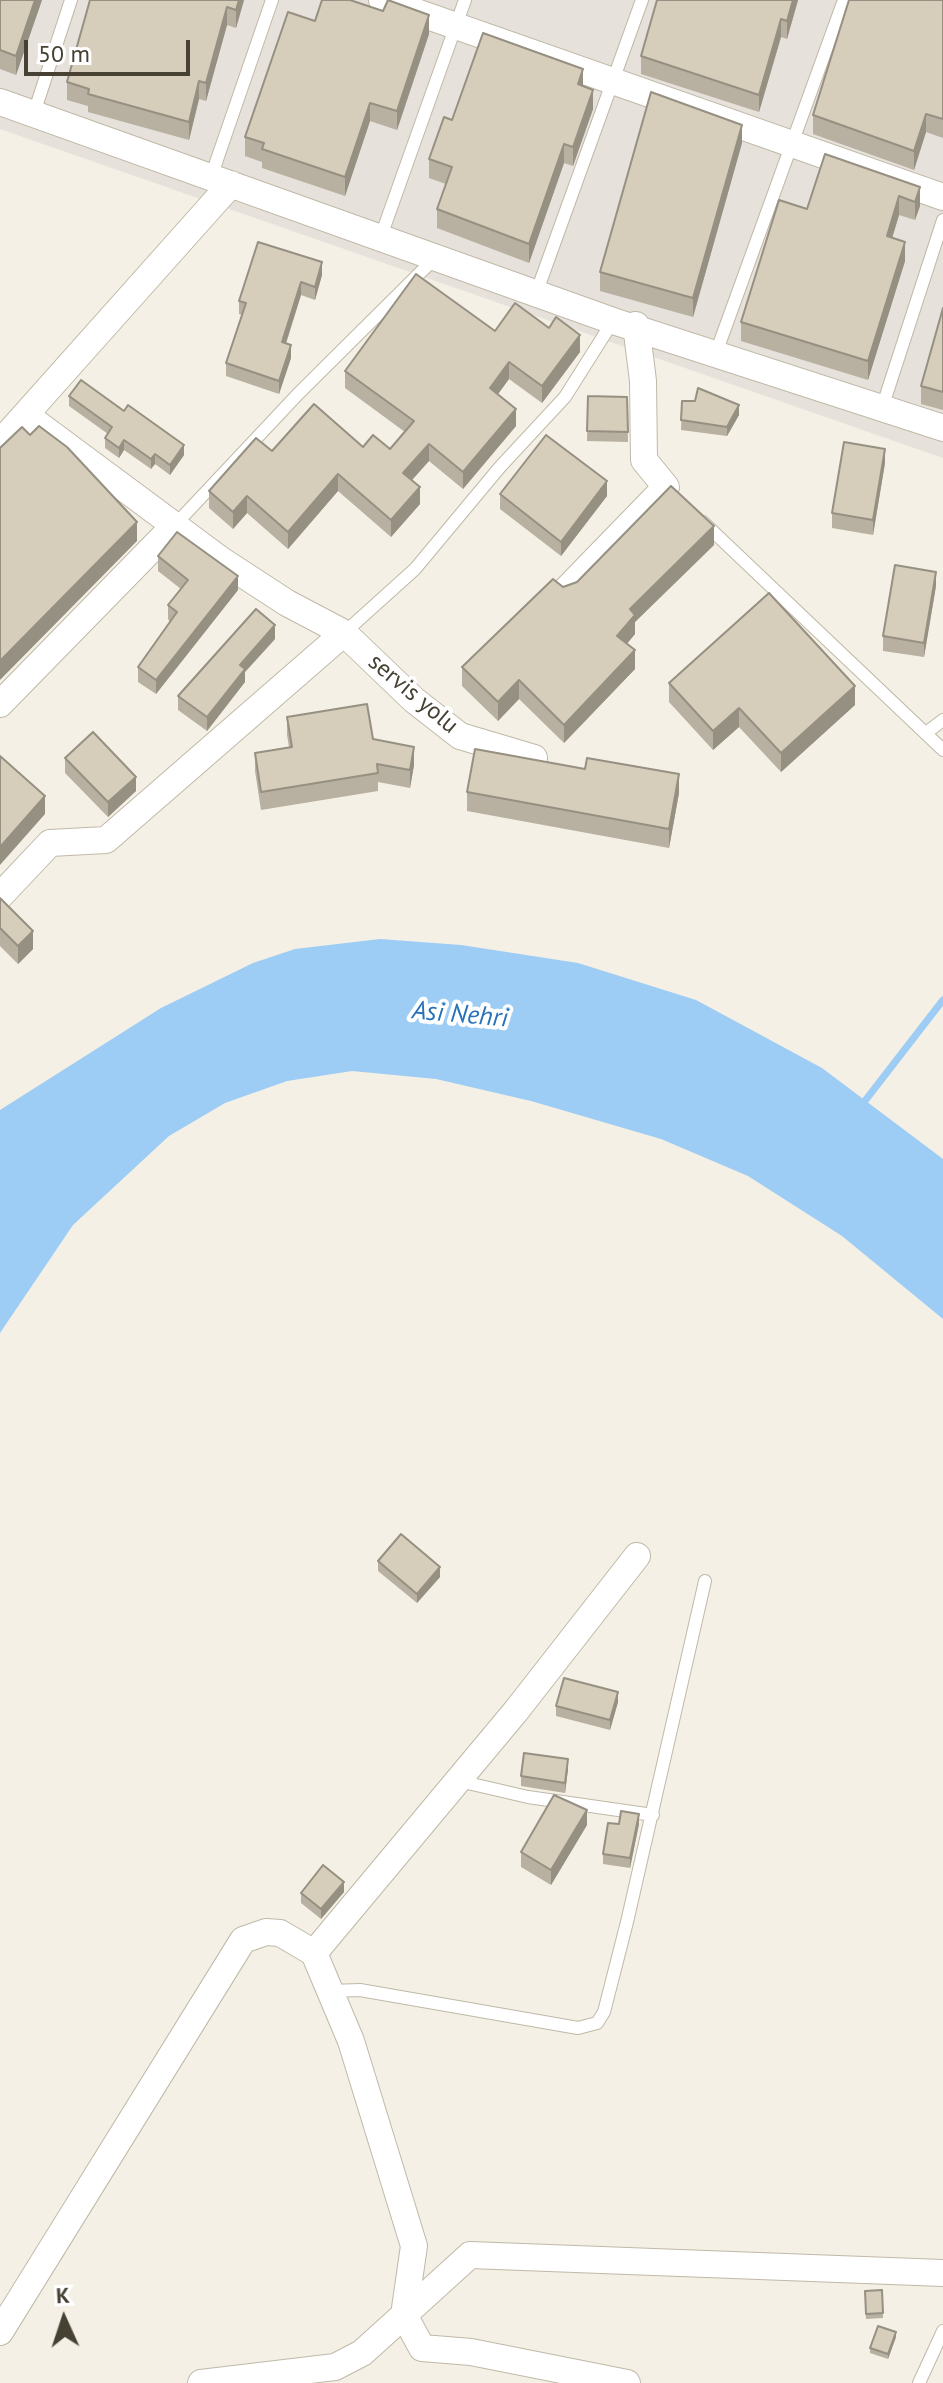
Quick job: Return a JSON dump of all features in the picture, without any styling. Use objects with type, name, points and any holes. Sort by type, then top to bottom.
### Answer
[{"type":"street","points":[[382,0],[943,197]]},
{"type":"street","points":[[0,102],[380,239],[943,428]]},
{"type":"street","points":[[0,443],[27,416],[221,180]]},
{"type":"street","points":[[566,590],[672,492],[644,460],[643,381],[625,323]]},
{"type":"street","name":"servis yolu","points":[[27,416],[174,526],[287,603],[344,633],[414,700],[460,736],[534,758]]},
{"type":"street","points":[[0,704],[174,526]]},
{"type":"street","points":[[0,896],[50,843],[106,840],[344,633]]},
{"type":"street","points":[[314,1953],[459,1781],[637,1556]]},
{"type":"street","points":[[0,2332],[243,1940],[266,1932],[280,1933],[314,1953],[351,2041],[414,2246],[404,2315],[422,2348],[471,2352],[627,2383]]},
{"type":"street","points":[[201,2383],[332,2375],[362,2353],[470,2255],[943,2273]]},
{"type":"lane","points":[[34,113],[71,0]]},
{"type":"lane","points":[[221,180],[272,0]]},
{"type":"lane","points":[[380,239],[465,0]]},
{"type":"lane","points":[[537,291],[642,0]]},
{"type":"lane","points":[[716,353],[844,0]]},
{"type":"lane","points":[[882,408],[943,220]]},
{"type":"lane","points":[[174,526],[298,394],[436,257]]},
{"type":"lane","points":[[344,633],[415,569],[500,467],[565,397],[625,323]]},
{"type":"lane","points":[[689,508],[943,750]]},
{"type":"lane","points":[[926,733],[943,720]]},
{"type":"lane","points":[[330,1991],[360,1990],[578,2028],[591,2027],[604,2012],[653,1815],[705,1581]]},
{"type":"lane","points":[[459,1781],[528,1797],[653,1815]]},
{"type":"lane","points":[[919,2383],[943,2331]]},
{"type":"shaded area","points":[[0,0],[943,0],[943,458],[0,129]]},
{"type":"water","name":"Asi Nehri","points":[[380,939],[461,945],[578,963],[696,1000],[822,1068],[943,1159],[943,1319],[842,1236],[748,1176],[661,1139],[531,1101],[436,1079],[352,1071],[287,1081],[225,1103],[169,1136],[73,1225],[0,1333],[0,1110],[161,1008],[253,963],[295,949]]},
{"type":"building","points":[[0,0],[35,0],[16,56],[0,50]]},
{"type":"building","points":[[90,0],[239,0],[236,10],[227,7],[206,83],[199,81],[189,122],[88,94],[89,89],[67,82]]},
{"type":"building","points":[[322,0],[350,0],[383,11],[388,0],[429,15],[397,111],[370,103],[345,177],[262,149],[264,143],[245,137],[288,12],[315,21]]},
{"type":"building","points":[[657,0],[793,0],[787,21],[781,19],[759,95],[641,56]]},
{"type":"building","points":[[849,0],[943,0],[943,119],[926,114],[914,151],[813,115]]},
{"type":"building","points":[[483,33],[583,69],[578,84],[593,90],[573,147],[564,144],[529,244],[437,209],[452,167],[429,159],[444,117],[452,120]]},
{"type":"building","points":[[651,92],[742,125],[693,298],[600,272]]},
{"type":"building","points":[[825,154],[920,187],[915,202],[899,196],[887,236],[905,242],[868,361],[741,322],[779,200],[807,209]]},
{"type":"building","points":[[258,242],[322,262],[315,287],[301,282],[282,342],[291,345],[279,381],[226,363],[246,303],[239,301]]},
{"type":"building","points":[[416,274],[495,331],[515,303],[549,328],[556,317],[580,335],[542,386],[509,362],[490,388],[516,409],[463,472],[429,444],[403,473],[420,487],[391,520],[338,474],[288,532],[247,496],[233,512],[209,491],[256,438],[272,451],[314,404],[363,447],[373,435],[390,449],[414,421],[345,371]]},
{"type":"building","points":[[943,308],[943,392],[921,386]]},
{"type":"building","points":[[81,380],[124,411],[128,405],[184,445],[170,465],[155,454],[151,459],[124,440],[119,448],[105,438],[112,427],[69,396]]},
{"type":"building","points":[[698,388],[739,405],[727,427],[681,420],[682,401],[695,401]]},
{"type":"building","points":[[588,396],[627,397],[628,432],[587,431]]},
{"type":"building","points":[[39,426],[67,447],[137,522],[0,661],[0,448],[22,427],[30,435]]},
{"type":"building","points":[[546,435],[607,481],[561,542],[500,494]]},
{"type":"building","points":[[844,442],[885,449],[873,520],[832,513]]},
{"type":"building","points":[[671,486],[714,526],[630,609],[635,615],[617,636],[635,650],[564,725],[519,680],[498,702],[462,667],[553,579],[563,587],[577,582]]},
{"type":"building","points":[[177,532],[238,576],[156,680],[138,667],[177,612],[168,605],[188,580],[158,556]]},
{"type":"building","points":[[895,565],[936,572],[924,643],[883,636]]},
{"type":"building","points":[[769,593],[855,686],[781,753],[739,708],[713,731],[669,683]]},
{"type":"building","points":[[256,609],[275,625],[240,665],[245,669],[207,717],[178,696]]},
{"type":"building","points":[[367,704],[373,739],[414,747],[410,770],[377,764],[378,773],[261,792],[255,753],[292,747],[287,717]]},
{"type":"building","points":[[93,732],[136,777],[108,802],[65,758]]},
{"type":"building","points":[[475,749],[585,769],[587,758],[679,774],[669,829],[467,792]]},
{"type":"building","points":[[0,756],[45,796],[0,847]]},
{"type":"building","points":[[0,898],[33,931],[18,946],[0,928]]},
{"type":"building","points":[[401,1534],[440,1567],[417,1594],[378,1561]]},
{"type":"building","points":[[564,1678],[618,1692],[610,1720],[556,1706]]},
{"type":"building","points":[[524,1753],[568,1759],[565,1783],[521,1776]]},
{"type":"building","points":[[554,1795],[587,1810],[551,1870],[521,1852]]},
{"type":"building","points":[[621,1811],[639,1814],[630,1858],[603,1854],[608,1823],[619,1824]]},
{"type":"building","points":[[323,1865],[344,1882],[321,1909],[301,1893]]},
{"type":"building","points":[[882,2290],[883,2313],[866,2314],[865,2291]]},
{"type":"building","points":[[878,2326],[896,2332],[888,2354],[870,2348]]},
{"type":"waterway","points":[[861,1106],[943,1000]]}]
